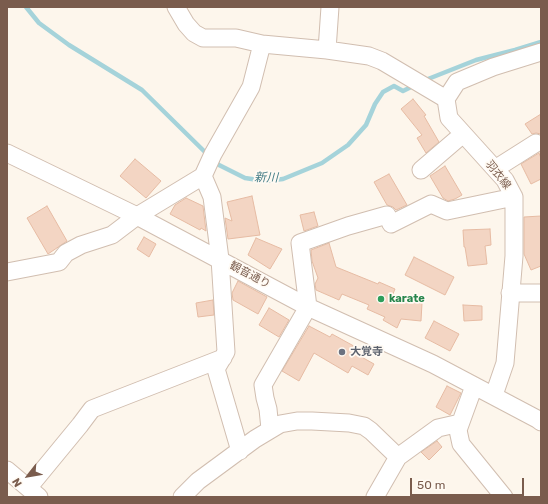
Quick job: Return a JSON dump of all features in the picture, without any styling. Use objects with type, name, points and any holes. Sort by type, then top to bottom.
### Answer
[{"type":"street","points":[[176,7],[186,24],[194,33],[203,38],[236,38],[262,44],[327,50],[369,56],[382,61],[446,98],[457,82],[493,67],[541,52]]},
{"type":"street","points":[[327,50],[330,7]]},
{"type":"street","points":[[7,272],[59,262],[66,253],[81,245],[112,235],[137,216],[204,175],[213,154],[252,87],[262,44]]},
{"type":"street","name":"羽衣線","points":[[446,98],[449,118],[505,180],[514,197],[514,256],[510,293],[506,363],[494,396]]},
{"type":"street","points":[[421,170],[463,134]]},
{"type":"street","points":[[495,169],[536,142]]},
{"type":"street","name":"観音通り","points":[[7,153],[137,216],[308,307],[433,364],[540,420]]},
{"type":"street","points":[[204,175],[212,196],[220,259],[226,352],[216,369],[240,451]]},
{"type":"street","points":[[270,429],[263,385],[308,307],[300,243],[348,226],[386,215],[391,224],[431,204],[447,211],[514,197]]},
{"type":"street","points":[[510,293],[541,292]]},
{"type":"street","points":[[7,470],[34,492],[92,409],[222,358]]},
{"type":"street","points":[[474,386],[458,430],[461,444],[504,497]]},
{"type":"street","points":[[192,494],[198,481],[270,429],[280,424],[296,422],[357,424],[364,426],[371,431],[398,457]]},
{"type":"street","points":[[375,497],[398,457],[438,428],[460,424]]},
{"type":"building","points":[[413,99],[426,115],[424,116],[439,142],[426,153],[417,138],[422,135],[401,109]]},
{"type":"building","points":[[541,114],[541,134],[532,134],[525,124]]},
{"type":"building","points":[[539,153],[541,158],[541,179],[531,184],[521,164]]},
{"type":"building","points":[[135,159],[161,181],[146,198],[120,176]]},
{"type":"building","points":[[445,166],[462,195],[448,201],[443,198],[430,176]]},
{"type":"building","points":[[389,174],[407,205],[396,210],[387,205],[374,182]]},
{"type":"building","points":[[252,196],[260,235],[228,239],[225,218],[232,221],[227,202]]},
{"type":"building","points":[[186,198],[203,206],[206,231],[201,228],[200,230],[170,214],[175,205]]},
{"type":"building","points":[[47,206],[67,241],[48,254],[27,218]]},
{"type":"building","points":[[314,212],[318,226],[304,231],[300,215]]},
{"type":"building","points":[[541,216],[541,266],[531,270],[524,254],[524,217]]},
{"type":"building","points":[[490,229],[491,245],[485,246],[487,264],[468,266],[464,247],[463,230]]},
{"type":"building","points":[[144,237],[156,244],[149,257],[137,249]]},
{"type":"building","points":[[256,238],[282,249],[270,269],[248,255]]},
{"type":"building","points":[[329,243],[336,267],[378,284],[379,282],[395,289],[390,301],[422,303],[421,321],[401,319],[397,328],[383,320],[385,317],[367,309],[369,305],[342,294],[339,300],[316,290],[315,284],[318,278],[312,261],[311,250]]},
{"type":"building","points":[[414,257],[454,277],[445,295],[405,275]]},
{"type":"building","points":[[238,281],[267,297],[258,314],[233,300],[232,293]]},
{"type":"building","points":[[213,300],[214,315],[198,317],[196,303]]},
{"type":"building","points":[[463,305],[482,306],[482,320],[464,321]]},
{"type":"building","points":[[269,308],[289,320],[279,337],[259,325]]},
{"type":"building","points":[[434,321],[459,334],[450,351],[425,338]]},
{"type":"building","points":[[309,326],[330,337],[332,334],[361,350],[358,355],[374,364],[368,375],[352,366],[348,373],[314,353],[299,381],[282,371]]},
{"type":"building","points":[[447,386],[461,393],[450,415],[436,407]]},
{"type":"building","points":[[437,441],[442,447],[429,460],[421,452]]},
{"type":"waterway","name":"新川","points":[[26,7],[39,23],[69,45],[142,90],[208,155]]},
{"type":"waterway","name":"新川","points":[[423,81],[476,60],[541,42]]},
{"type":"waterway","name":"新川","points":[[214,160],[219,165],[245,178],[265,181],[283,179],[322,163],[348,145],[366,125],[375,104],[383,92],[394,86],[403,91],[415,85]]},
{"type":"place","name":"karate","points":[[381,299]]},
{"type":"place","name":"大覚寺","points":[[342,352]]}]
